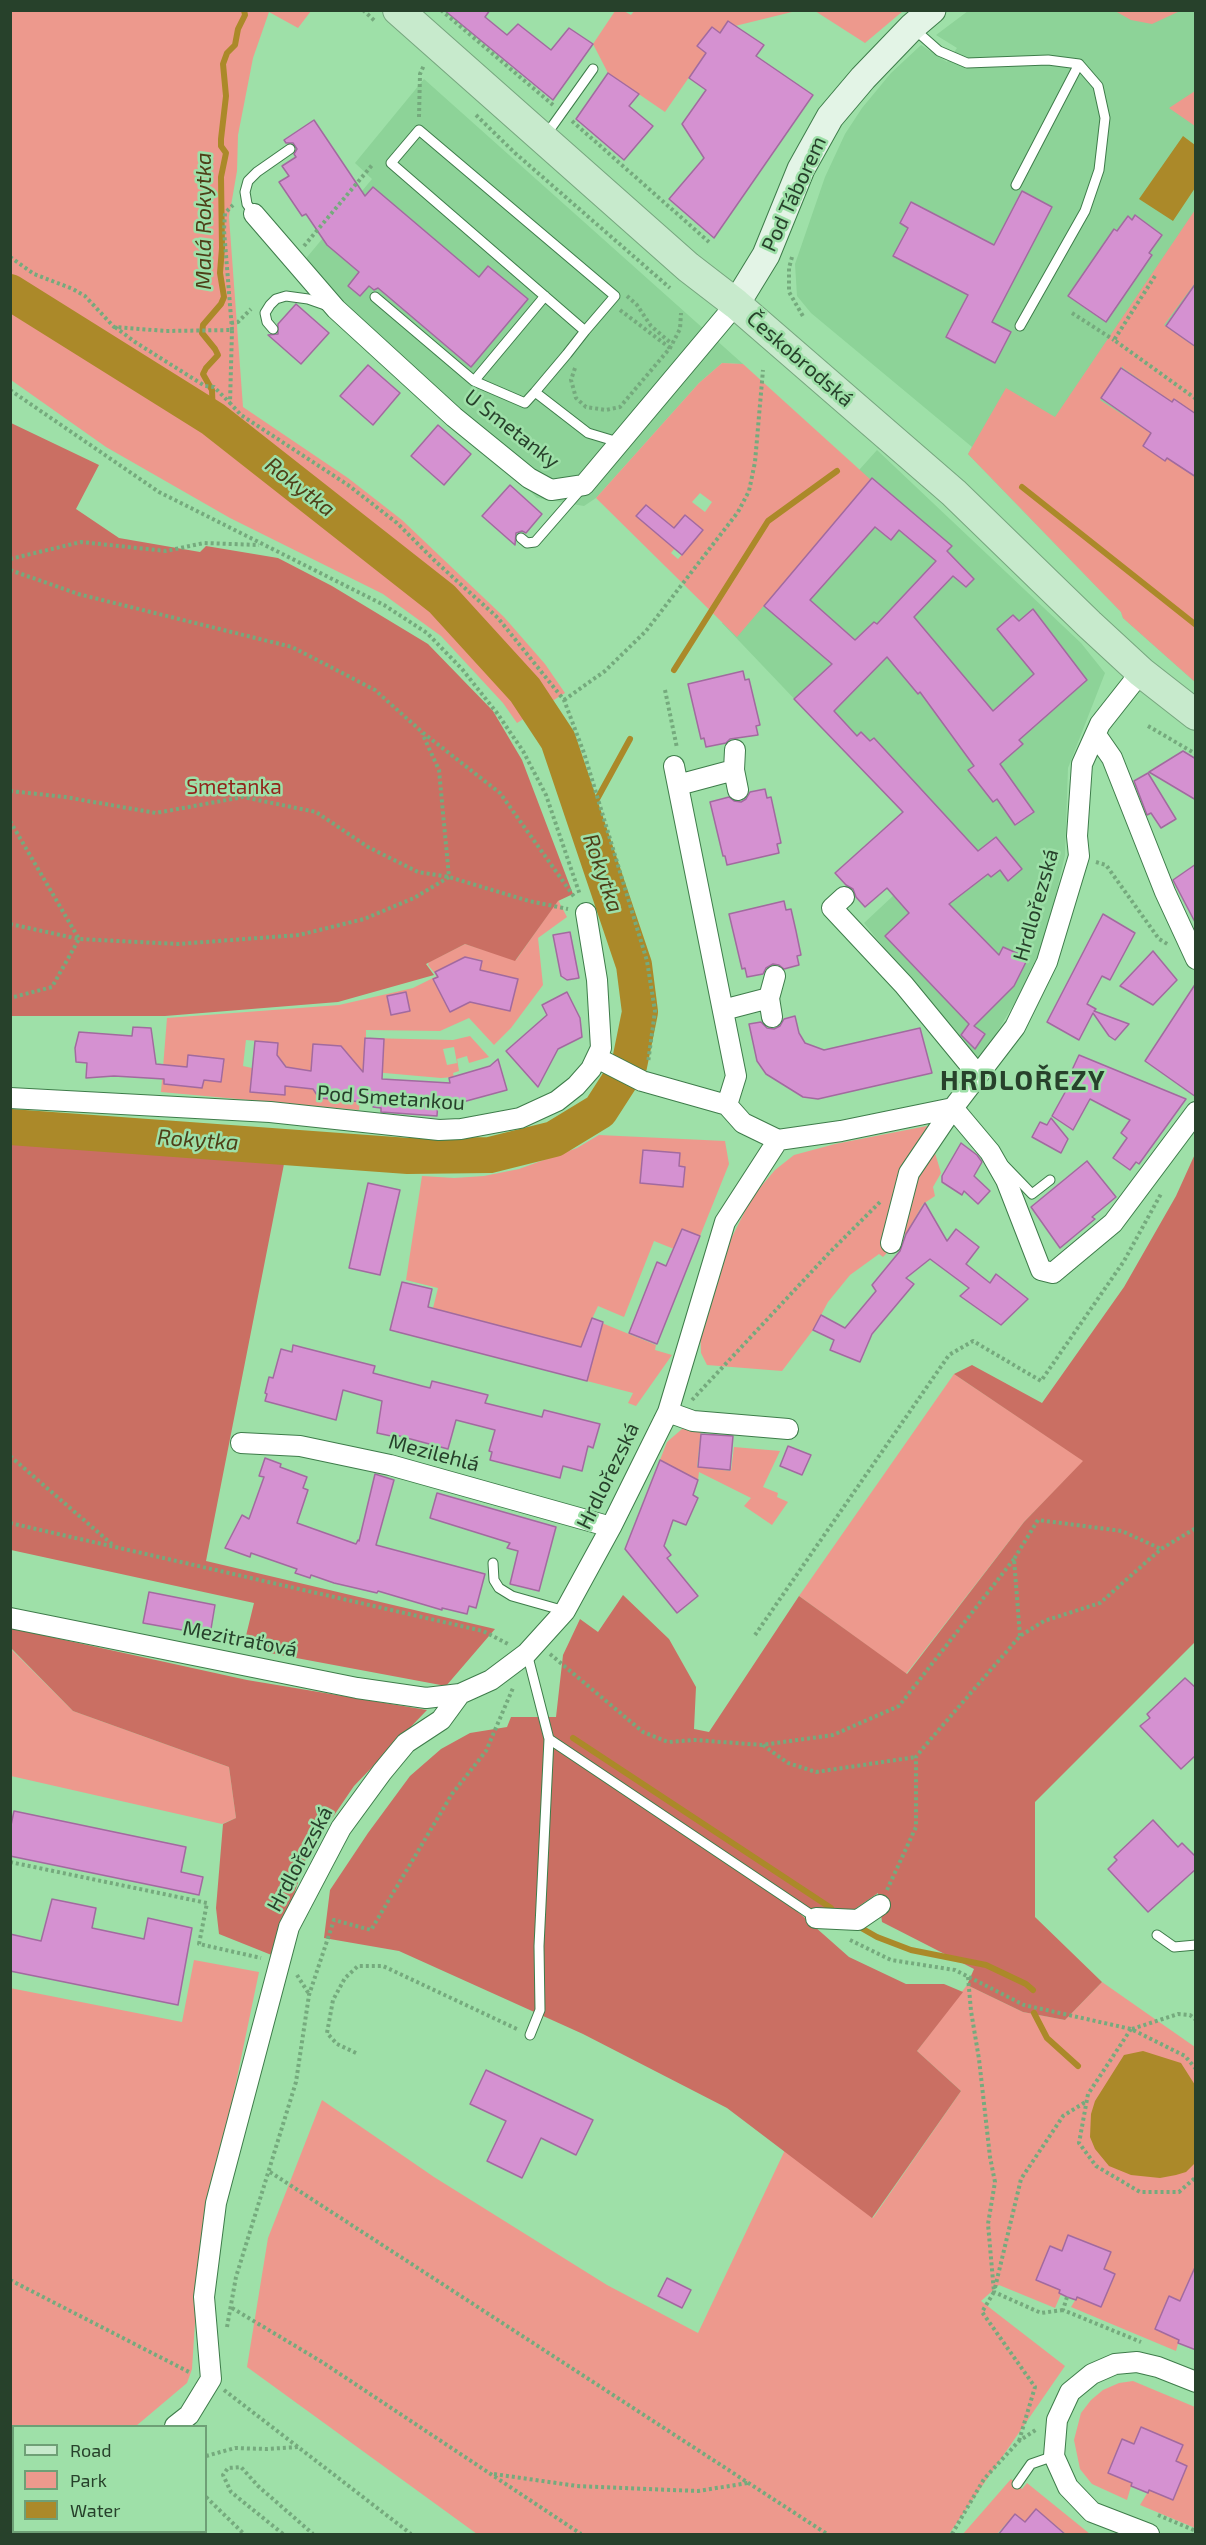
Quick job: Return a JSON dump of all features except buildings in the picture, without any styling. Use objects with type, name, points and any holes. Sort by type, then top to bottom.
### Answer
[{"type":"main road","name":"Českobrodská","points":[[398,10],[688,267],[736,304],[954,493],[1141,672],[1196,715]]},
{"type":"main road","name":"Pod Táborem","points":[[736,304],[766,255],[801,169],[830,117],[863,78],[922,19]]},
{"type":"street","name":"U Smetanky","points":[[251,209],[336,309],[454,417],[529,478],[551,490],[584,485]]},
{"type":"street","points":[[584,485],[736,304]]},
{"type":"street","name":"Hrdlořezská","points":[[891,1243],[909,1173],[953,1108],[1015,1027],[1047,962],[1078,856],[1077,836],[1082,764],[1100,724],[1141,672]]},
{"type":"street","points":[[1096,735],[1112,758],[1165,892],[1196,958]]},
{"type":"street","points":[[735,750],[734,770],[738,790]]},
{"type":"street","points":[[674,765],[736,1076],[727,1105]]},
{"type":"street","points":[[678,785],[734,770]]},
{"type":"street","points":[[844,897],[832,908],[904,985],[978,1075]]},
{"type":"street","name":"Pod Smetankou","points":[[10,1098],[270,1112],[439,1130],[461,1130],[502,1123],[539,1111],[576,1086],[602,1061],[599,1003],[586,913]]},
{"type":"street","points":[[723,1010],[770,1007],[775,976]]},
{"type":"street","points":[[602,1061],[727,1105],[743,1123],[778,1140],[841,1131],[953,1108],[990,1152],[1006,1180],[1041,1270],[1053,1274],[1113,1223],[1196,1112]]},
{"type":"street","name":"Hrdlořezská","points":[[211,2379],[204,2297],[216,2203],[290,1928],[341,1828],[381,1772],[406,1743],[441,1720],[460,1695],[491,1680],[532,1648],[565,1611],[611,1527],[668,1412],[725,1222],[778,1140]]},
{"type":"street","name":"Hrdlořezská","points":[[668,1412],[693,1420],[788,1429]]},
{"type":"street","name":"Mezilehlá","points":[[241,1443],[300,1446],[390,1465],[611,1527]]},
{"type":"street","name":"Mezitraťová","points":[[10,1618],[357,1688],[426,1698],[460,1695]]},
{"type":"street","points":[[816,1918],[858,1920],[880,1905]]},
{"type":"street","points":[[1149,2535],[1092,2512],[1068,2487],[1054,2456],[1057,2420],[1070,2392],[1092,2374],[1115,2364],[1137,2362],[1158,2367],[1196,2382]]},
{"type":"street","points":[[177,2425],[189,2415],[211,2379]]},
{"type":"lane","points":[[922,19],[939,51],[967,63],[1048,60],[1079,64],[1098,86],[1105,118],[1099,170],[1085,211],[1020,326]]},
{"type":"lane","points":[[1016,185],[1079,64]]},
{"type":"lane","points":[[543,139],[593,69]]},
{"type":"lane","points":[[375,297],[474,381],[525,403],[567,354],[615,296],[419,130],[391,163],[585,332]]},
{"type":"lane","points":[[251,209],[245,192],[248,181],[256,172],[290,149]]},
{"type":"lane","points":[[273,330],[267,322],[265,313],[270,305],[286,296],[308,299],[336,309]]},
{"type":"lane","points":[[474,381],[544,296]]},
{"type":"lane","points":[[535,392],[588,433],[618,442]]},
{"type":"lane","points":[[521,538],[531,543],[540,538],[584,485]]},
{"type":"lane","points":[[990,1152],[1032,1194],[1050,1180]]},
{"type":"lane","points":[[492,1563],[494,1580],[499,1588],[512,1596],[565,1611]]},
{"type":"lane","points":[[530,2035],[540,2010],[539,1946],[549,1739],[532,1648]]},
{"type":"lane","points":[[549,1739],[816,1918]]},
{"type":"lane","points":[[1158,1935],[1174,1947],[1196,1945]]},
{"type":"lane","points":[[1017,2484],[1031,2464],[1054,2456]]},
{"type":"path","points":[[419,130],[420,74],[424,64]]},
{"type":"path","points":[[293,260],[373,164]]},
{"type":"path","points":[[666,204],[709,242]]},
{"type":"path","points":[[230,403],[232,330],[225,213],[233,206],[251,209]]},
{"type":"path","points":[[796,246],[789,268],[789,292],[804,318]]},
{"type":"path","points":[[10,257],[34,274],[86,296],[114,327],[205,386],[214,387],[241,416],[348,485],[397,523],[498,618],[564,700],[584,753],[647,961],[655,1011],[644,1075]]},
{"type":"path","points":[[1114,340],[1155,276]]},
{"type":"path","points":[[610,302],[671,346]]},
{"type":"path","points":[[637,305],[651,326],[671,346]]},
{"type":"path","points":[[567,354],[576,362],[571,380],[576,398],[586,407],[606,410],[620,407],[671,346],[680,329],[681,313]]},
{"type":"path","points":[[1072,313],[1196,399]]},
{"type":"path","points":[[114,327],[166,331],[232,330]]},
{"type":"path","points":[[564,700],[605,671],[646,631],[738,512],[749,491],[755,462],[763,370]]},
{"type":"path","points":[[10,390],[159,492],[384,605],[427,633],[462,669],[497,713],[523,751],[546,795],[586,913]]},
{"type":"path","points":[[10,559],[81,542],[166,551],[204,543],[263,545]]},
{"type":"path","points":[[10,570],[78,594],[292,648],[375,690],[422,732],[500,794],[586,913]]},
{"type":"path","points":[[665,690],[679,758],[674,765]]},
{"type":"path","points":[[1148,726],[1196,754]]},
{"type":"path","points":[[422,732],[439,770],[449,877]]},
{"type":"path","points":[[10,791],[65,797],[156,813],[243,797],[315,812],[378,852],[418,872],[449,877],[529,901],[586,913]]},
{"type":"path","points":[[10,821],[78,939]]},
{"type":"path","points":[[1078,856],[1106,866],[1159,939]]},
{"type":"path","points":[[10,924],[78,939],[178,944],[299,935],[364,919],[414,898],[449,877]]},
{"type":"path","points":[[10,998],[52,987],[78,939]]},
{"type":"path","points":[[668,1412],[688,1405],[830,1252],[909,1173]]},
{"type":"path","points":[[755,1635],[949,1355],[974,1341],[1041,1381],[1124,1261],[1168,1183]]},
{"type":"path","points":[[10,1456],[115,1548]]},
{"type":"path","points":[[10,1523],[483,1631],[532,1648],[643,1732],[668,1742],[696,1740],[762,1745],[833,1735],[899,1706],[1014,1559],[1038,1520],[1122,1531],[1161,1549]]},
{"type":"path","points":[[880,1905],[916,1827],[916,1757],[1020,1636],[1044,1621],[1100,1603],[1161,1549],[1196,1528]]},
{"type":"path","points":[[1014,1559],[1020,1636]]},
{"type":"path","points":[[224,2336],[232,2308],[236,2277],[296,2082],[309,1995],[334,1920],[371,1930],[452,1794],[486,1751],[532,1648]]},
{"type":"path","points":[[762,1745],[788,1763],[816,1772],[916,1757]]},
{"type":"path","points":[[10,1862],[207,1903],[199,1944],[279,1962]]},
{"type":"path","points":[[816,1918],[853,1941],[891,1960],[955,1970],[1024,2005],[1131,2029],[1185,2056],[1196,2069]]},
{"type":"path","points":[[356,2053],[337,2044],[327,2034],[333,2000],[345,1978],[358,1966],[383,1966],[530,2035]]},
{"type":"path","points":[[968,1977],[995,2182],[988,2224],[994,2292]]},
{"type":"path","points":[[1196,2020],[1190,2015],[1178,2014],[1131,2029],[1088,2094],[1079,2143],[1096,2166],[1140,2192],[1179,2192],[1196,2177]]},
{"type":"path","points":[[1019,2441],[1035,2387],[982,2312],[994,2292],[1021,2179],[1063,2116],[1087,2101]]},
{"type":"path","points":[[270,2172],[827,2535]]},
{"type":"path","points":[[10,2280],[190,2373],[211,2379],[411,2535]]},
{"type":"path","points":[[994,2292],[1041,2313],[1063,2310],[1144,2344]]},
{"type":"path","points":[[1063,2310],[1067,2297]]},
{"type":"path","points":[[232,2308],[322,2362],[581,2535]]},
{"type":"path","points":[[952,2535],[984,2479],[1019,2441],[1032,2431],[1057,2420]]},
{"type":"path","points":[[207,2456],[235,2448],[299,2447]]},
{"type":"path","points":[[283,2535],[231,2492],[224,2475],[228,2468],[241,2467],[273,2500],[313,2535]]},
{"type":"path","points":[[490,2474],[577,2486],[647,2489],[698,2490],[748,2483]]},
{"type":"path","points":[[207,2498],[244,2535]]},
{"type":"path","points":[[1151,2513],[1196,2531]]},
{"type":"shaded area","points":[[968,11],[1195,11],[1195,682],[1123,618],[1121,612],[968,454],[972,447],[811,313],[797,296],[795,264],[825,177],[845,134],[862,108],[891,73],[921,45],[947,62],[957,48],[936,35]]},
{"type":"shaded area","points":[[424,79],[743,364],[722,363],[699,383],[596,498],[584,506],[537,498],[298,268],[372,179],[355,163]]},
{"type":"shaded area","points":[[877,450],[1081,643],[1105,673],[1068,768],[1065,855],[1042,957],[978,1064],[864,923],[940,852],[722,623]]},
{"type":"green space","points":[[11,10],[311,11],[298,28],[269,12],[253,58],[238,135],[237,171],[229,217],[243,407],[348,478],[402,520],[504,617],[545,664],[565,693],[517,723],[503,703],[441,636],[383,594],[230,518],[106,447],[11,380]]},
{"type":"green space","points":[[635,10],[796,11],[735,26],[728,21],[665,112],[608,73],[593,44],[615,11],[624,11],[631,15]]},
{"type":"green space","points":[[815,11],[903,11],[865,43]]},
{"type":"green space","points":[[1115,11],[1180,11],[1152,24],[1131,20]]},
{"type":"green space","points":[[1195,91],[1195,126],[1169,108]]},
{"type":"green space","points":[[1195,210],[1195,283],[1164,325],[1195,347],[1195,414],[1175,399],[1172,402],[1123,366],[1100,400],[1151,433],[1143,446],[1165,461],[1167,458],[1195,477],[1195,682],[1123,618],[1121,612],[968,454],[1006,388],[1055,417]]},
{"type":"green space","points":[[722,363],[743,364],[871,480],[737,637],[596,498],[699,383]],"holes":[[[700,493],[712,502],[705,512],[692,502]],[[674,528],[698,536],[678,559],[671,553],[675,548]]]},
{"type":"green space","name":"Smetanka","points":[[11,423],[99,465],[76,509],[119,538],[200,552],[206,546],[278,558],[332,586],[428,644],[493,711],[522,760],[573,894],[558,901],[515,961],[465,944],[426,964],[434,975],[338,1002],[165,1016],[11,1016]]},
{"type":"green space","points":[[558,900],[567,917],[538,938],[543,985],[511,1028],[494,1045],[469,1018],[440,1031],[366,1030],[366,1038],[453,1040],[470,1036],[489,1057],[469,1063],[467,1056],[457,1059],[459,1071],[453,1073],[454,1077],[441,1078],[362,1071],[359,1110],[161,1092],[167,1018],[339,1005],[413,988],[437,976],[428,965],[429,962],[465,944],[516,960]],"holes":[[[465,957],[482,960],[480,970],[517,979],[510,1011],[470,1002],[450,1012],[433,979],[438,977],[436,972]],[[406,992],[410,1011],[391,1015],[387,996]],[[246,1040],[278,1043],[277,1055],[287,1067],[284,1095],[250,1092],[252,1068],[243,1066]],[[454,1047],[457,1063],[447,1065],[443,1049]],[[188,1055],[224,1059],[221,1082],[204,1080],[202,1088],[185,1086]],[[348,1056],[344,1100],[320,1098],[320,1090],[310,1088]],[[166,1065],[176,1066],[174,1085],[164,1084]]]},
{"type":"green space","points":[[927,1126],[941,1173],[933,1187],[935,1196],[923,1204],[907,1232],[883,1257],[879,1254],[850,1275],[828,1302],[813,1330],[782,1371],[707,1365],[701,1353],[700,1326],[706,1307],[730,1241],[752,1197],[775,1170],[794,1155],[835,1144]]},
{"type":"green space","points":[[599,1135],[725,1141],[729,1164],[700,1236],[682,1229],[674,1249],[654,1241],[624,1317],[598,1306],[592,1319],[656,1345],[655,1350],[672,1355],[636,1406],[628,1403],[633,1393],[587,1381],[595,1351],[433,1308],[438,1288],[406,1280],[422,1176],[454,1178],[484,1176],[519,1169],[577,1148]],"holes":[[[643,1150],[680,1153],[679,1166],[640,1183]]]},
{"type":"green space","points":[[10,1143],[284,1164],[206,1561],[495,1629],[446,1686],[243,1648],[254,1603],[11,1550]]},
{"type":"green space","points":[[1195,1154],[1195,1642],[1035,1802],[1035,1917],[1102,1982],[1065,2020],[1023,2012],[967,1985],[974,1969],[882,1922],[878,1893],[855,1909],[827,1913],[797,1911],[849,1957],[906,1984],[944,1984],[963,1992],[917,2051],[961,2091],[872,2218],[727,2108],[583,2034],[399,1951],[324,1938],[330,1890],[410,1776],[441,1749],[470,1733],[507,1727],[511,1717],[556,1717],[563,1655],[580,1619],[598,1632],[623,1595],[669,1639],[696,1687],[694,1729],[709,1732],[799,1596],[907,1674],[1024,1522],[1083,1461],[954,1374],[972,1365],[1042,1403],[1124,1287],[1176,1196]]},
{"type":"green space","points":[[954,1374],[1084,1461],[1024,1522],[906,1674],[799,1596]]},
{"type":"green space","points":[[682,1429],[701,1430],[697,1467],[731,1471],[734,1447],[780,1451],[763,1487],[778,1493],[777,1497],[788,1502],[772,1525],[744,1506],[751,1498],[699,1472],[698,1480],[660,1460],[667,1442]]},
{"type":"green space","points":[[10,1628],[247,1680],[427,1710],[354,1786],[307,1855],[274,1956],[219,1934],[216,1908],[223,1824],[236,1818],[229,1767],[73,1711],[11,1648]]},
{"type":"green space","points":[[10,1648],[73,1711],[229,1767],[236,1818],[222,1824],[11,1776]]},
{"type":"green space","points":[[194,1960],[259,1972],[199,2260],[192,2369],[187,2383],[137,2425],[12,2425],[12,2445],[10,2443],[10,1988],[182,2022]]},
{"type":"green space","points":[[1102,1982],[1195,2047],[1195,2288],[1187,2284],[1180,2301],[1169,2296],[1155,2329],[1179,2340],[1176,2351],[1071,2307],[1077,2297],[1101,2307],[1115,2274],[1104,2269],[1110,2252],[1069,2235],[1062,2251],[1061,2294],[1055,2308],[999,2285],[981,2301],[1065,2366],[949,2534],[477,2534],[247,2367],[268,2238],[322,2100],[434,2177],[607,2285],[698,2333],[785,2150],[873,2218],[961,2091],[917,2051],[967,1985],[1023,2012],[1065,2020]]},
{"type":"green space","points":[[1133,2381],[1195,2407],[1195,2528],[1140,2505],[1149,2490],[1173,2500],[1187,2466],[1176,2461],[1182,2445],[1141,2428],[1134,2444],[1122,2439],[1108,2472],[1132,2483],[1127,2500],[1092,2484],[1080,2469],[1074,2440],[1081,2413],[1103,2390],[1119,2383]]},
{"type":"green space","points":[[1011,2479],[1022,2489],[1027,2483],[1090,2534],[1066,2534],[1036,2509],[1025,2522],[1015,2514],[997,2534],[963,2534]]},
{"type":"green space","points":[[77,2533],[163,2534],[79,2534]]},
{"type":"water","points":[[1183,136],[1195,145],[1195,188],[1173,221],[1139,199]]},
{"type":"water","points":[[1143,2051],[1181,2063],[1195,2085],[1195,2163],[1186,2172],[1160,2178],[1131,2175],[1109,2166],[1095,2149],[1090,2137],[1091,2114],[1095,2101],[1124,2055]]},
{"type":"waterway","name":"Malá Rokytka","points":[[213,419],[212,390],[203,374],[218,355],[202,333],[203,325],[221,304],[224,297],[220,273],[221,177],[226,153],[221,146],[226,96],[223,64],[227,53],[235,45],[238,29],[245,15],[244,10]]},
{"type":"waterway","name":"Rokytka","points":[[10,292],[213,419],[442,599],[525,690],[558,740],[634,965],[640,1012],[629,1066],[600,1111],[554,1139],[490,1155],[408,1156],[10,1127]]},
{"type":"waterway","points":[[674,670],[768,521],[837,471]]},
{"type":"waterway","points":[[1022,487],[1196,625]]},
{"type":"waterway","points":[[585,821],[630,739]]},
{"type":"waterway","points":[[573,1738],[831,1908]]},
{"type":"waterway","points":[[856,1925],[877,1937],[911,1950],[986,1965],[1026,1984],[1033,1990]]},
{"type":"waterway","points":[[1034,2013],[1047,2038],[1078,2066]]},
{"type":"district","name":"HRDLOŘEZY","points":[[1023,1081]]}]
